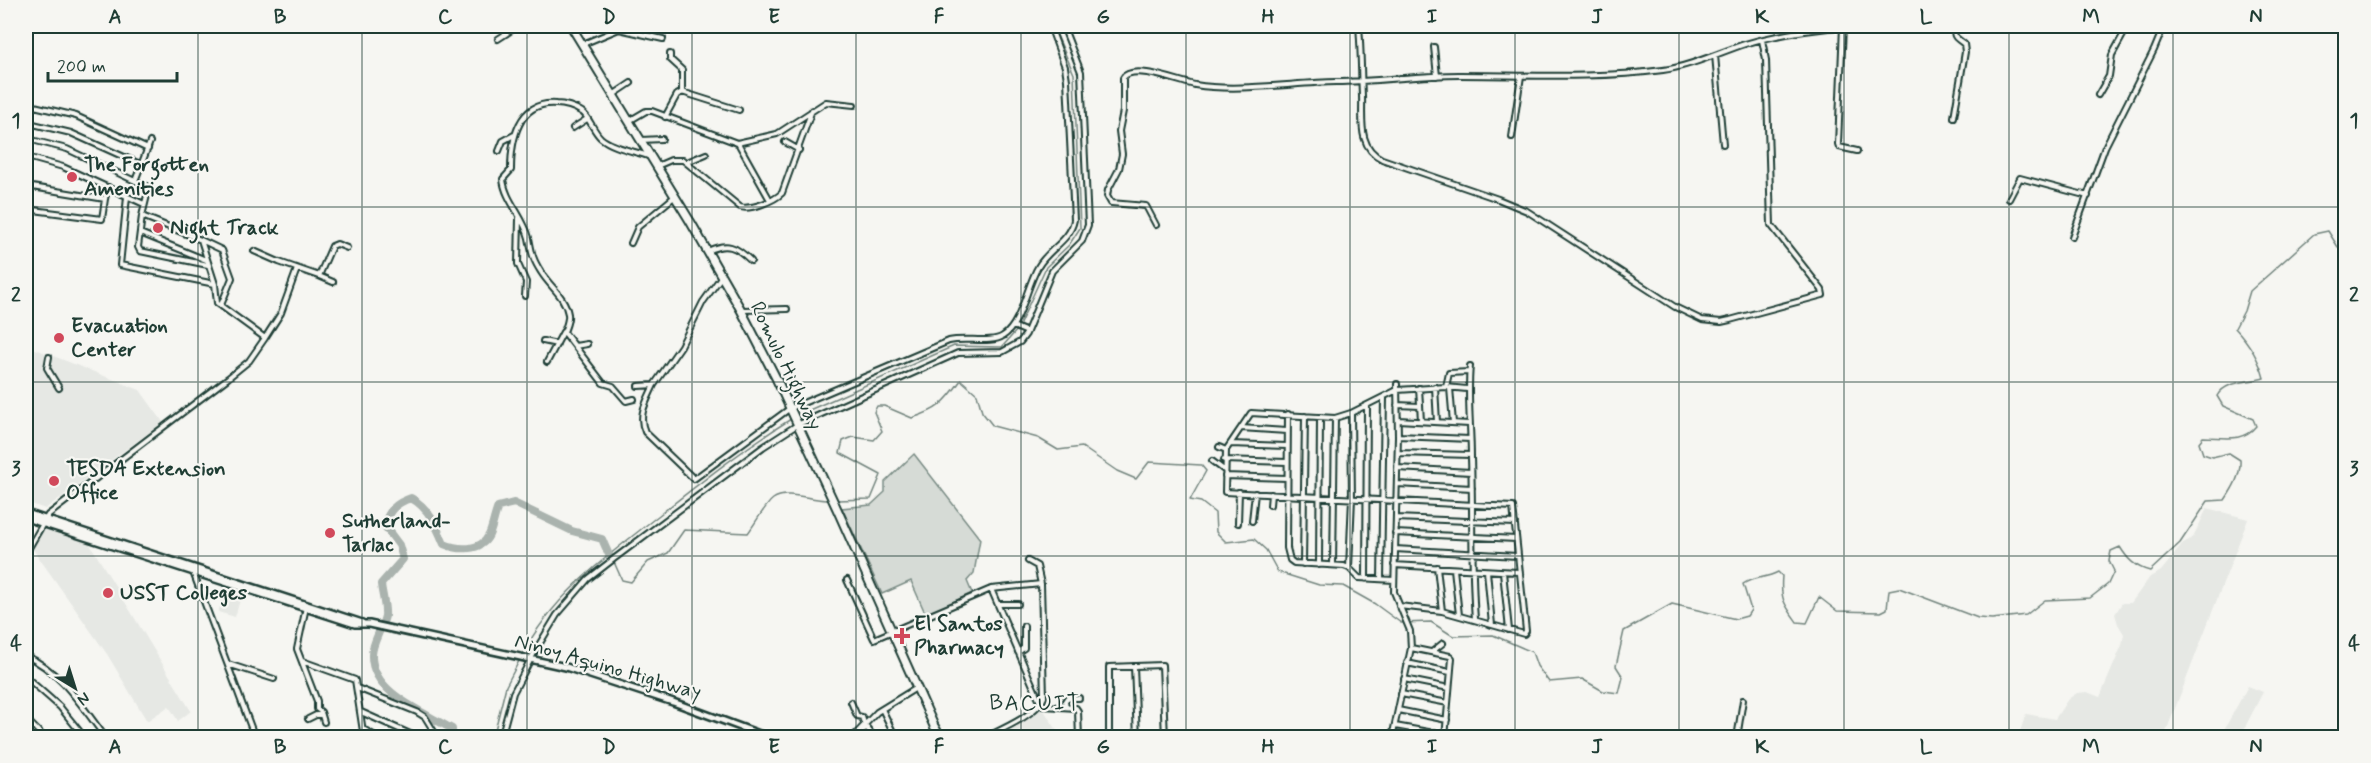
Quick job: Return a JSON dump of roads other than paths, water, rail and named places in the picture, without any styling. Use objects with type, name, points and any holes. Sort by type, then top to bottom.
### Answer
[{"type":"highway","name":"Romulo Highway","points":[[571,26],[675,196],[741,310],[776,378],[941,738]]},
{"type":"main road","name":"Ninoy Aquino Highway","points":[[28,516],[366,624],[597,676],[770,738]]},
{"type":"main road","name":"Ninoy Aquino Highway","points":[[186,567],[193,573],[214,576]]},
{"type":"street","points":[[498,39],[518,26]]},
{"type":"street","points":[[722,276],[704,302],[681,346],[654,385],[642,414],[645,432],[694,479],[790,410],[949,341],[999,339],[1014,326],[1037,267],[1048,253],[1070,233],[1074,220],[1067,80],[1065,67],[1050,26]]},
{"type":"street","points":[[501,738],[513,693],[530,660],[557,615],[588,579],[796,424],[958,353],[1002,352],[1020,342],[1052,271],[1082,241],[1088,225],[1081,72],[1063,26]]},
{"type":"street","points":[[1359,26],[1363,132],[1369,148],[1375,155],[1498,198],[1527,211],[1675,307],[1702,320],[1721,322],[1823,295],[1822,290],[1771,225],[1766,60],[1762,40]]},
{"type":"street","points":[[1843,26],[1838,144],[1839,147],[1857,151]]},
{"type":"street","points":[[1156,225],[1150,216],[1148,207],[1111,203],[1107,198],[1107,192],[1119,169],[1122,154],[1119,131],[1122,118],[1122,78],[1125,74],[1140,71],[1210,87],[1361,82],[1437,76],[1616,75],[1665,69],[1762,40],[1848,26]]},
{"type":"street","points":[[1954,26],[1956,40],[1964,44],[1965,52],[1954,117]]},
{"type":"street","points":[[2098,95],[2109,76],[2112,55],[2128,26]]},
{"type":"street","points":[[2072,237],[2105,147],[2164,26]]},
{"type":"street","points":[[582,44],[619,29],[663,39]]},
{"type":"street","points":[[1434,47],[1437,76]]},
{"type":"street","points":[[670,54],[670,59],[682,70],[682,92]]},
{"type":"street","points":[[1715,55],[1723,144]]},
{"type":"street","points":[[1512,137],[1521,76]]},
{"type":"street","points":[[612,95],[631,83]]},
{"type":"street","points":[[664,117],[677,95],[682,92],[739,110]]},
{"type":"street","points":[[26,167],[30,99]]},
{"type":"street","points":[[628,121],[649,111],[737,143],[777,134],[826,102],[854,105]]},
{"type":"street","points":[[547,362],[569,318],[561,295],[545,279],[531,257],[529,237],[503,183],[504,177],[511,170],[515,135],[519,122],[536,106],[547,103],[564,104],[582,112],[601,138],[649,156]]},
{"type":"street","points":[[30,105],[76,116],[148,149]]},
{"type":"street","points":[[687,162],[743,209],[778,197],[782,193],[799,150],[812,109]]},
{"type":"street","points":[[573,128],[587,119]]},
{"type":"street","points":[[29,123],[71,133],[142,165]]},
{"type":"street","points":[[499,151],[503,141],[515,135]]},
{"type":"street","points":[[640,140],[662,139]]},
{"type":"street","points":[[28,140],[67,149],[150,187],[142,216],[138,248],[140,251],[208,263]]},
{"type":"street","points":[[135,182],[150,142]]},
{"type":"street","points":[[785,142],[799,150]]},
{"type":"street","points":[[737,143],[770,200]]},
{"type":"street","points":[[657,166],[671,160],[687,162],[706,154]]},
{"type":"street","points":[[26,157],[63,167],[144,204]]},
{"type":"street","points":[[2009,199],[2020,178],[2088,196]]},
{"type":"street","points":[[26,186],[105,199]]},
{"type":"street","points":[[26,209],[102,219],[108,187]]},
{"type":"street","points":[[631,243],[638,227],[675,196]]},
{"type":"street","points":[[127,197],[120,266],[215,284]]},
{"type":"street","points":[[142,216],[223,251],[232,279],[221,305]]},
{"type":"street","points":[[519,217],[518,264],[526,282],[525,296]]},
{"type":"street","points":[[140,233],[208,263]]},
{"type":"street","points":[[201,240],[215,284],[217,301],[265,338]]},
{"type":"street","points":[[320,276],[332,246],[337,244],[347,248]]},
{"type":"street","points":[[707,251],[728,245],[739,249],[751,261]]},
{"type":"street","points":[[254,251],[333,282]]},
{"type":"street","points":[[26,553],[43,521],[91,481],[249,361],[279,318],[297,269]]},
{"type":"street","points":[[216,290],[224,294]]},
{"type":"street","points":[[741,310],[787,309]]},
{"type":"street","points":[[1014,326],[1025,331]]},
{"type":"street","points":[[564,332],[603,383],[613,386],[626,401],[634,399]]},
{"type":"street","points":[[543,341],[557,344]]},
{"type":"street","points":[[574,346],[588,344]]},
{"type":"street","points":[[49,357],[46,368],[59,388]]},
{"type":"street","points":[[1470,366],[1467,389],[1472,472],[1471,570],[1475,620]]},
{"type":"street","points":[[1453,423],[1448,387],[1449,373],[1469,372]]},
{"type":"street","points":[[1392,738],[1411,648],[1410,631],[1394,592],[1398,453],[1397,384]]},
{"type":"street","points":[[638,386],[654,385]]},
{"type":"street","points":[[1399,606],[1442,611],[1524,634],[1526,631],[1518,572],[1515,509],[1512,506],[1225,492],[1226,450],[1251,413],[1335,417],[1351,413],[1397,390],[1435,387],[1467,389]]},
{"type":"street","points":[[1435,387],[1437,422]]},
{"type":"street","points":[[1419,388],[1421,422]]},
{"type":"street","points":[[1381,579],[1384,397]]},
{"type":"street","points":[[1397,405],[1420,406]]},
{"type":"street","points":[[1366,579],[1367,406]]},
{"type":"street","points":[[1349,568],[1352,498],[1351,413]]},
{"type":"street","points":[[1288,414],[1287,555],[1294,563],[1333,565],[1349,568],[1359,578],[1394,580]]},
{"type":"street","points":[[1303,564],[1305,416]]},
{"type":"street","points":[[1318,565],[1320,417]]},
{"type":"street","points":[[1333,565],[1335,417]]},
{"type":"street","points":[[1398,420],[1469,424]]},
{"type":"street","points":[[1240,428],[1288,431]]},
{"type":"street","points":[[1398,436],[1470,439]]},
{"type":"street","points":[[1230,444],[1287,446]]},
{"type":"street","points":[[1219,447],[1226,450]]},
{"type":"street","points":[[1398,453],[1471,455]]},
{"type":"street","points":[[1224,460],[1287,462]]},
{"type":"street","points":[[1212,461],[1225,470]]},
{"type":"street","points":[[1397,468],[1472,472]]},
{"type":"street","points":[[1225,476],[1287,478]]},
{"type":"street","points":[[1397,484],[1472,488]]},
{"type":"street","points":[[1238,523],[1239,492]]},
{"type":"street","points":[[1252,520],[1255,493]]},
{"type":"street","points":[[1270,506],[1271,494]]},
{"type":"street","points":[[1396,518],[1515,523]]},
{"type":"street","points":[[1395,533],[1516,539]]},
{"type":"street","points":[[1395,549],[1517,556]]},
{"type":"street","points":[[1028,561],[1037,566],[1041,584],[1044,689],[1042,704]]},
{"type":"street","points":[[1394,565],[1518,572]]},
{"type":"street","points":[[1437,567],[1442,611]]},
{"type":"street","points":[[1454,569],[1459,615]]},
{"type":"street","points":[[1487,571],[1492,625]]},
{"type":"street","points":[[1503,572],[1509,630]]},
{"type":"street","points":[[193,573],[255,738]]},
{"type":"street","points":[[847,580],[872,638],[875,639],[991,589],[1041,584]]},
{"type":"street","points":[[991,589],[1042,704]]},
{"type":"street","points":[[998,604],[1018,604]]},
{"type":"street","points":[[306,606],[297,645],[317,701],[317,709],[324,722]]},
{"type":"street","points":[[1018,652],[1024,648],[1024,626]]},
{"type":"street","points":[[1433,652],[1443,643]]},
{"type":"street","points":[[1395,726],[1445,736],[1452,657],[1411,648]]},
{"type":"street","points":[[26,656],[37,661],[66,686],[106,738]]},
{"type":"street","points":[[302,661],[352,678],[357,682],[364,738]]},
{"type":"street","points":[[1407,663],[1450,672]]},
{"type":"street","points":[[228,664],[274,679]]},
{"type":"street","points":[[1109,738],[1108,668],[1162,664],[1165,738]]},
{"type":"street","points":[[1134,666],[1137,738]]},
{"type":"street","points":[[26,677],[60,707],[85,738]]},
{"type":"street","points":[[1404,679],[1449,688]]},
{"type":"street","points":[[357,688],[417,712],[425,717],[438,738]]},
{"type":"street","points":[[852,738],[882,709],[917,688]]},
{"type":"street","points":[[1401,694],[1448,703]]},
{"type":"street","points":[[1066,707],[1067,698],[1079,698]]},
{"type":"street","points":[[1737,738],[1743,699]]},
{"type":"street","points":[[851,702],[857,716],[862,717],[864,724]]},
{"type":"street","points":[[984,738],[1024,717],[1042,704],[1073,707],[1078,711],[1079,738]]},
{"type":"street","points":[[882,709],[896,738]]},
{"type":"street","points":[[1398,710],[1447,720]]},
{"type":"street","points":[[360,711],[418,738]]},
{"type":"street","points":[[308,719],[316,715],[322,716]]},
{"type":"street","points":[[26,719],[45,738]]},
{"type":"street","points":[[857,732],[867,728],[875,738]]},
{"type":"street","points":[[363,729],[379,738]]},
{"type":"waterway","points":[[1019,326],[1046,267],[1069,245],[1080,228],[1074,74],[1053,26]]},
{"type":"waterway","points":[[837,500],[871,499],[881,475],[840,453],[843,441],[853,437],[874,440],[882,431],[874,412],[877,406],[884,406],[912,418],[940,405],[961,380],[977,394],[982,412],[993,426],[1038,438],[1058,450],[1082,447],[1117,471],[1136,479],[1149,462],[1201,465],[1206,471],[1190,500],[1201,502],[1215,513],[1216,532],[1226,542],[1254,539],[1266,550],[1278,572],[1319,585],[1343,586],[1375,604],[1401,623],[1431,622],[1453,636],[1493,635],[1532,652],[1537,666],[1549,682],[1582,679],[1603,691],[1619,693],[1623,677],[1616,666],[1624,631],[1672,604],[1736,619],[1747,616],[1751,610],[1743,584],[1778,572],[1782,576],[1782,596],[1786,606],[1797,622],[1807,623],[1819,597],[1837,611],[1881,612],[1887,609],[1889,590],[1899,588],[1978,618],[1992,619],[2026,615],[2045,600],[2090,598],[2108,584],[2114,571],[2109,561],[2111,551],[2120,547],[2132,562],[2150,571],[2180,543],[2208,501],[2225,500],[2238,476],[2240,460],[2229,453],[2212,457],[2203,454],[2199,442],[2203,437],[2239,437],[2256,426],[2253,419],[2223,406],[2217,396],[2226,387],[2264,378],[2253,352],[2235,328],[2244,311],[2250,291],[2314,234],[2328,231],[2338,247],[2346,253]]},
{"type":"waterway","points":[[798,415],[954,346],[1002,347],[1017,330]]},
{"type":"waterway","points":[[522,655],[549,614],[565,595],[600,562],[723,466],[791,419]]},
{"type":"waterway","points":[[614,562],[622,580],[631,582],[648,562],[668,553],[684,530],[748,533],[767,505],[779,496],[792,495],[829,500]]},
{"type":"waterway","points":[[452,738],[452,729],[389,691],[374,668],[372,650],[385,616],[381,584],[403,559],[399,545],[384,525],[391,511],[401,502],[411,498],[427,512],[444,544],[456,548],[469,548],[485,541],[498,507],[514,503],[572,531],[602,539],[609,555]]},
{"type":"waterway","points":[[493,738],[506,686],[520,659]]},
{"type":"place","name":"The Forgotten Amenities","points":[[72,177]]},
{"type":"place","name":"Night Track","points":[[158,228]]},
{"type":"place","name":"Evacuation Center","points":[[59,338]]},
{"type":"place","name":"TESDA Extension Office","points":[[54,481]]},
{"type":"place","name":"Sutherland- Tarlac","points":[[330,533]]},
{"type":"place","name":"USST Colleges","points":[[108,593]]},
{"type":"place","name":"El Santos Pharmacy","points":[[902,636]]},
{"type":"district","name":"BACUIT","points":[[1035,704]]}]
